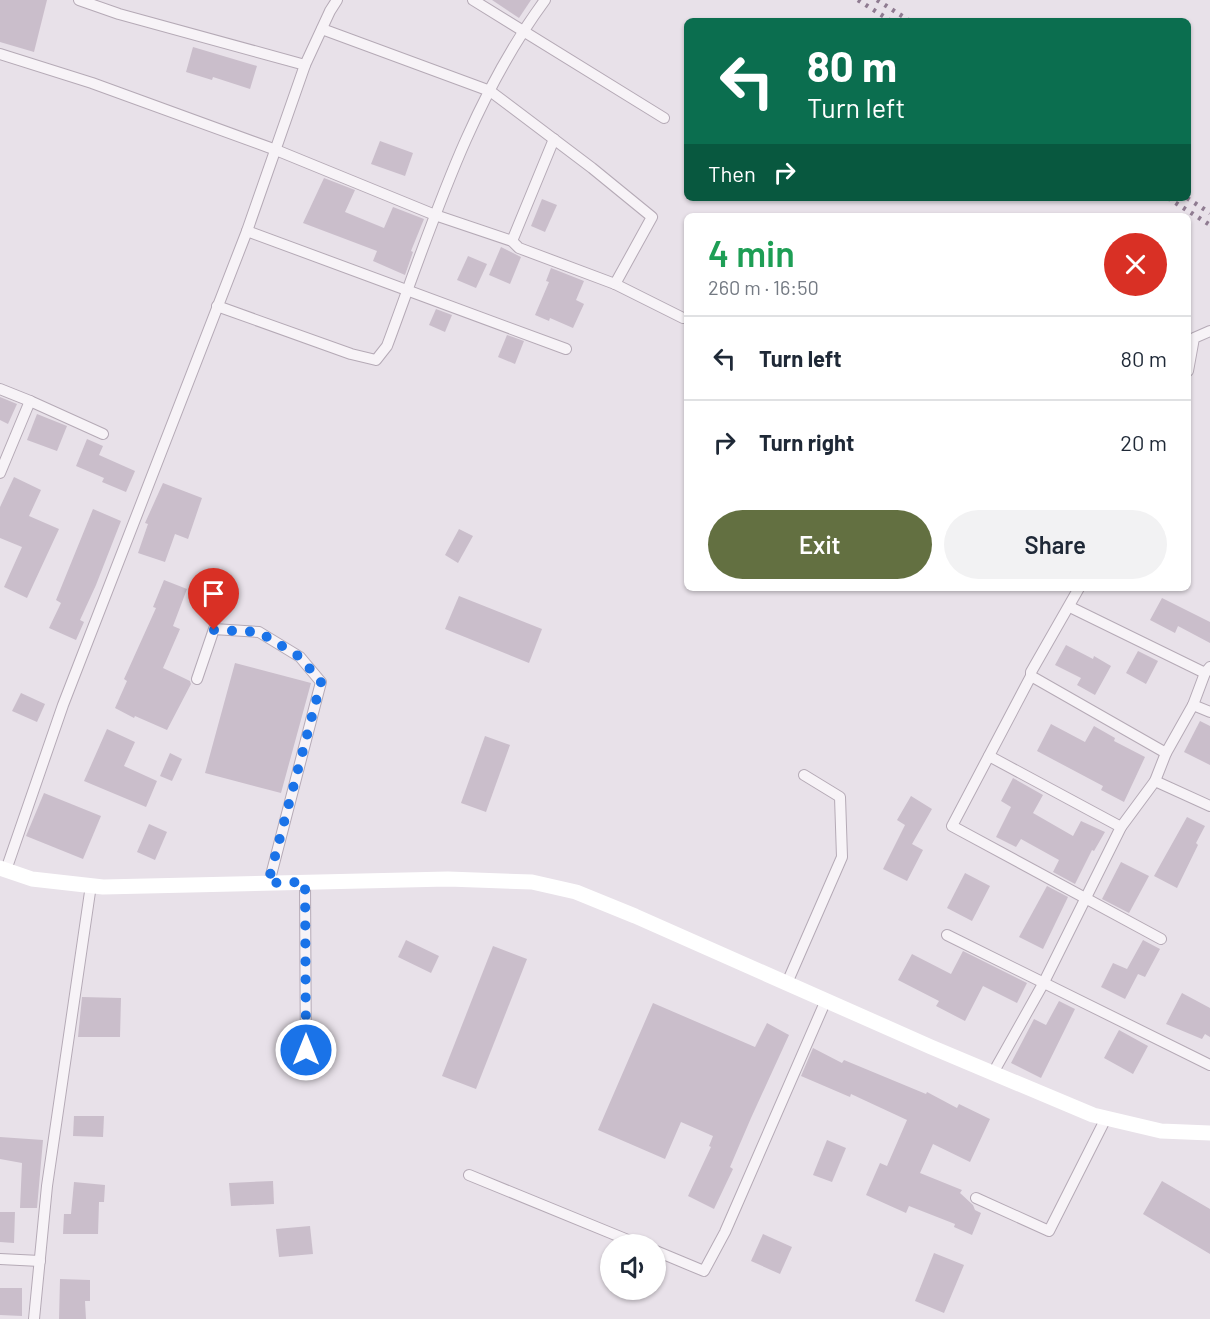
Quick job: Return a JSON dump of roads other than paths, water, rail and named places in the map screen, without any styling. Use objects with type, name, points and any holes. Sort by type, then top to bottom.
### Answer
[{"type":"street","points":[[79,0],[119,14],[305,65]]},
{"type":"street","points":[[338,0],[305,65],[248,231],[63,705],[3,869],[32,879],[103,887],[448,879],[532,882],[576,892],[635,916],[1093,1115],[1161,1131],[1210,1133]]},
{"type":"street","points":[[473,0],[521,32],[664,118]]},
{"type":"street","points":[[217,306],[351,354],[376,360],[387,346],[466,138],[521,32],[545,0]]},
{"type":"street","points":[[322,28],[490,91],[652,217],[615,284]]},
{"type":"street","points":[[0,54],[92,83],[276,150],[435,215],[512,241],[519,248],[615,284],[683,318]]},
{"type":"street","points":[[512,241],[554,139]]},
{"type":"street","points":[[248,231],[566,349]]},
{"type":"street","points":[[1191,355],[1194,339],[1210,331]]},
{"type":"street","points":[[0,389],[103,434]]},
{"type":"street","points":[[0,473],[30,401]]},
{"type":"street","points":[[1078,591],[1031,672],[1031,676],[952,826],[1161,939]]},
{"type":"street","points":[[993,1073],[1043,984],[1121,827],[1155,781],[1166,753],[1193,705],[1207,670],[1070,607]]},
{"type":"street","points":[[197,679],[214,630],[259,632],[300,657],[321,682],[268,883]]},
{"type":"street","points":[[1031,676],[1166,753]]},
{"type":"street","points":[[1193,705],[1210,712]]},
{"type":"street","points":[[989,756],[1121,827]]},
{"type":"street","points":[[787,983],[842,857],[840,797],[804,775]]},
{"type":"street","points":[[1155,781],[1210,806]]},
{"type":"street","points":[[305,882],[306,1073]]},
{"type":"street","points":[[34,1319],[47,1186],[91,885]]},
{"type":"street","points":[[947,935],[1210,1065]]},
{"type":"street","points":[[666,1255],[704,1271],[725,1232],[826,1000]]},
{"type":"street","points":[[976,1198],[1048,1232],[1106,1118]]},
{"type":"street","points":[[468,1175],[613,1234]]},
{"type":"street","points":[[0,1259],[40,1261]]},
{"type":"railway","points":[[858,0],[886,18]]},
{"type":"railway","points":[[877,0],[905,18]]},
{"type":"railway","points":[[1173,201],[1210,225]]},
{"type":"railway","points":[[1191,201],[1210,213]]}]
